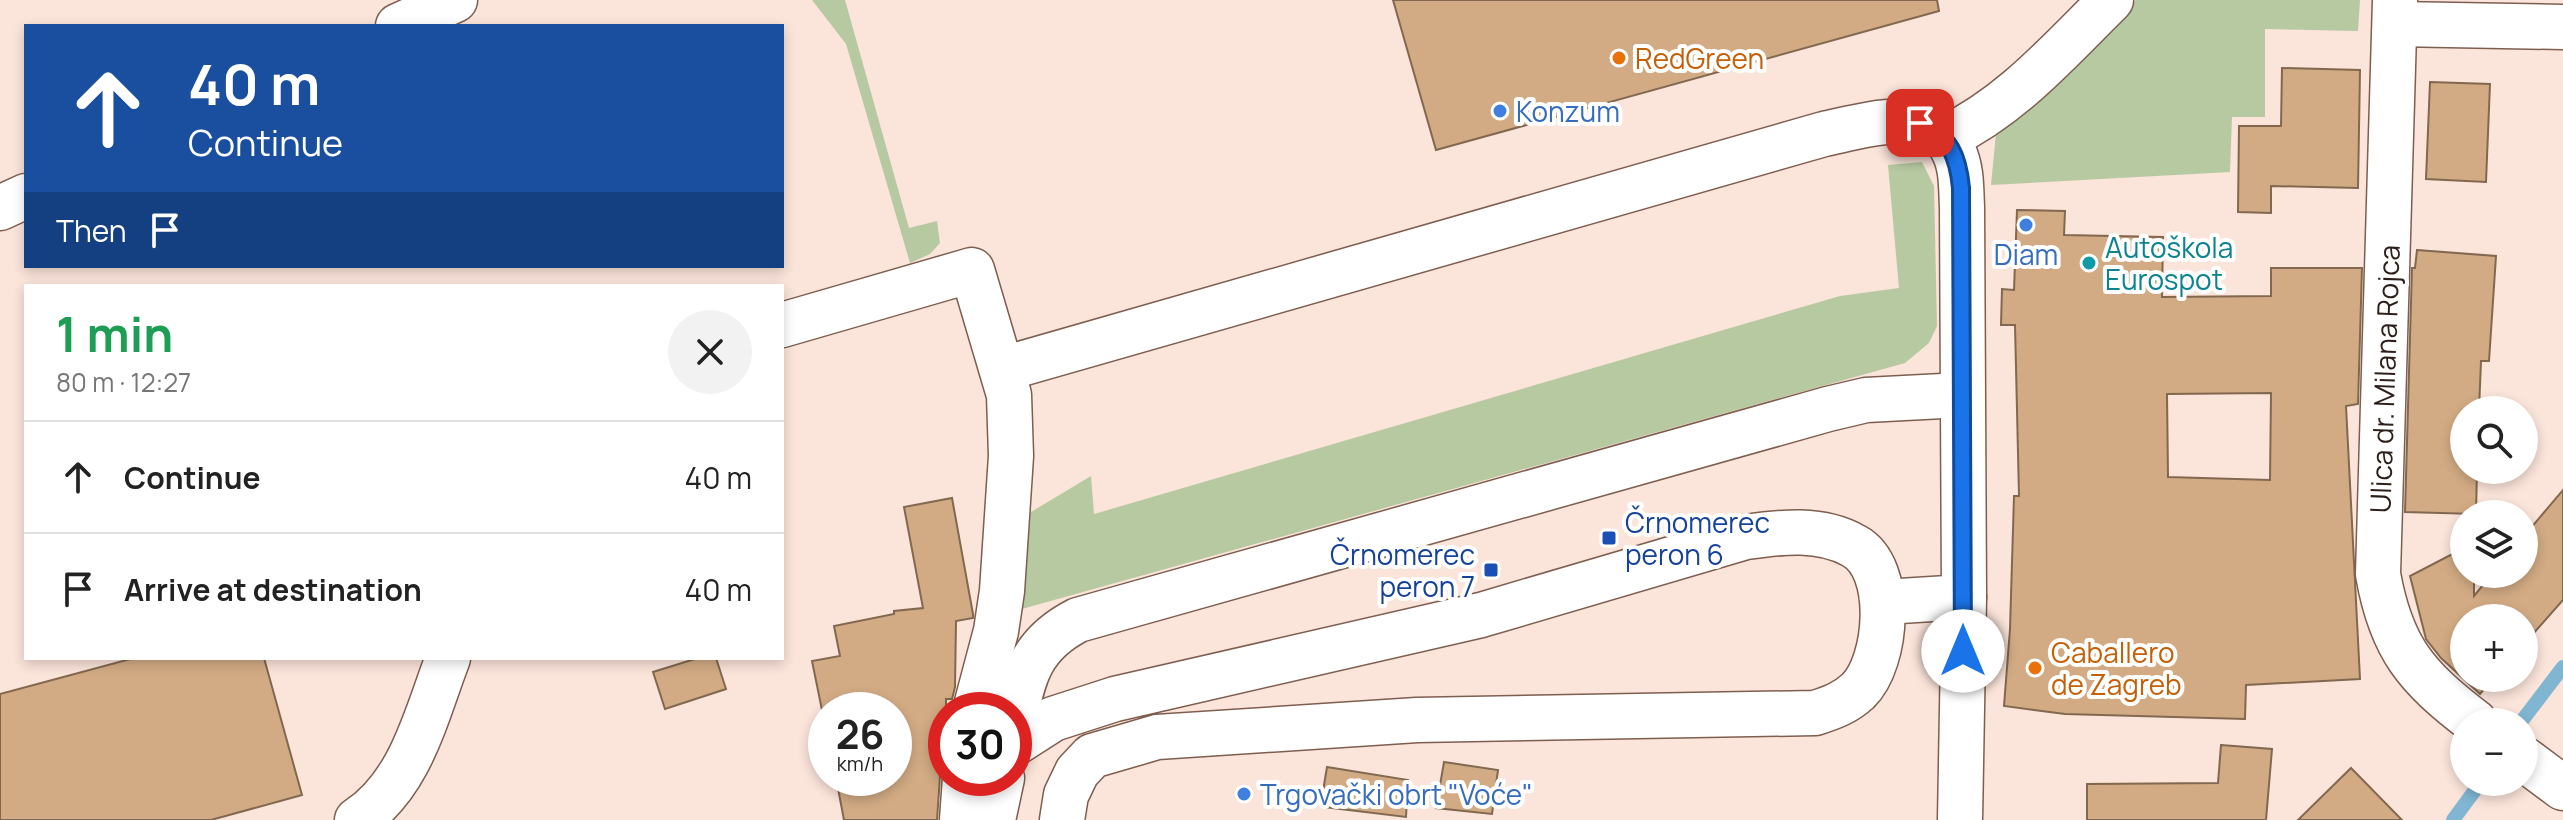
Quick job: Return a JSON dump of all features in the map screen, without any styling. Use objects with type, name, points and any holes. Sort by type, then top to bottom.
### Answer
[{"type":"street","points":[[402,24],[455,0]]},
{"type":"street","points":[[1945,138],[1981,121],[2005,103],[2111,0]]},
{"type":"street","points":[[2395,12],[2563,27]]},
{"type":"street","name":"Ulica dr. Milana Rojca","points":[[2395,12],[2378,574],[2385,617],[2413,668],[2459,708]]},
{"type":"street","points":[[1006,382],[1824,134],[1896,121],[1920,123],[1945,138],[1959,169],[1962,197],[1964,597],[1960,820]]},
{"type":"street","points":[[0,208],[24,197]]},
{"type":"street","points":[[784,324],[972,270],[1006,382],[1011,456],[1002,591],[996,631],[980,692]]},
{"type":"street","points":[[1021,692],[1040,647],[1054,632],[1078,620],[1828,409],[1866,400],[1962,395]]},
{"type":"street","points":[[1032,732],[1053,719],[1104,702],[1481,615],[1746,537],[1784,531],[1822,535],[1855,546],[1873,564],[1884,602],[1880,639],[1860,689],[1838,706],[1815,713],[1417,720],[1157,737],[1092,756],[1077,772],[1066,795],[1062,820]]},
{"type":"street","points":[[1884,602],[1964,597]]},
{"type":"street","points":[[357,820],[379,806],[403,773],[447,660]]},
{"type":"street","points":[[2538,769],[2563,788]]},
{"type":"street","points":[[2545,820],[2563,795]]},
{"type":"street","points":[[962,820],[964,796]]},
{"type":"street","points":[[993,820],[998,796]]},
{"type":"green space","points":[[812,0],[845,0],[909,228],[937,221],[940,243],[930,254],[910,263],[846,44]]},
{"type":"green space","points":[[2136,0],[2360,0],[2358,31],[2265,29],[2265,117],[2232,117],[2230,172],[1991,185],[1996,133]]},
{"type":"green space","points":[[1922,162],[1934,186],[1937,326],[1929,343],[1905,363],[1022,609],[1022,558],[1031,512],[1091,476],[1094,514],[1840,296],[1899,288],[1888,165]]},
{"type":"building","name":"Konzum","points":[[1393,0],[1937,0],[1939,11],[1436,150]]},
{"type":"building","points":[[2282,68],[2360,70],[2358,188],[2271,186],[2271,213],[2238,212],[2239,126],[2281,126]]},
{"type":"building","points":[[2430,82],[2490,84],[2486,182],[2426,179]]},
{"type":"building","points":[[2017,210],[2065,211],[2064,235],[2163,237],[2162,297],[2271,296],[2271,268],[2362,268],[2358,404],[2346,406],[2360,679],[2246,685],[2245,719],[2065,714],[2004,706],[2014,496],[2019,496],[2015,325],[2001,325],[2002,289],[2014,290]],"holes":[[[2271,393],[2270,480],[2168,477],[2167,394]]]},
{"type":"building","points":[[2417,250],[2496,256],[2489,361],[2481,361],[2480,396],[2450,396],[2450,484],[2477,484],[2476,500],[2450,500],[2450,513],[2405,512],[2412,268],[2415,268]]},
{"type":"building","points":[[2563,490],[2563,600],[2538,628],[2538,604],[2450,604],[2450,666],[2426,639],[2410,576],[2450,555],[2450,588],[2474,588],[2474,596],[2481,588],[2538,588],[2538,519]]},
{"type":"building","points":[[952,498],[973,614],[973,618],[956,621],[954,692],[928,692],[928,796],[939,796],[937,820],[844,820],[839,796],[912,796],[912,692],[818,692],[812,661],[840,656],[834,626],[894,614],[894,611],[923,608],[904,507]]},
{"type":"building","points":[[127,660],[265,660],[302,795],[211,820],[0,820],[0,694]]},
{"type":"building","points":[[692,660],[717,660],[726,689],[665,709],[653,672]]},
{"type":"building","points":[[2221,745],[2272,749],[2266,820],[2087,820],[2087,784],[2218,783]]},
{"type":"building","points":[[1444,762],[1498,770],[1492,814],[1436,808]]},
{"type":"building","points":[[1327,767],[1408,780],[1406,817],[1324,807],[1321,803]]},
{"type":"building","points":[[2351,768],[2402,820],[2298,820]]},
{"type":"waterway","points":[[2532,708],[2563,667]]},
{"type":"waterway","points":[[2453,820],[2471,796]]},
{"type":"place","name":"RedGreen","points":[[1619,58]]},
{"type":"place","name":"Konzum","points":[[1500,111]]},
{"type":"place","name":"Diam","points":[[2026,225]]},
{"type":"place","name":"Autoškola Eurospot","points":[[2089,263]]},
{"type":"place","name":"Črnomerec peron 6","points":[[1609,538]]},
{"type":"place","name":"Črnomerec peron 7","points":[[1491,570]]},
{"type":"place","name":"Caballero de Zagreb","points":[[2035,668]]},
{"type":"place","name":"Trgovački obrt \"Voće\"","points":[[1244,794]]},
{"type":"route","points":[[1920,123],[1935,130],[1954,150],[1961,188],[1963,651]]}]
